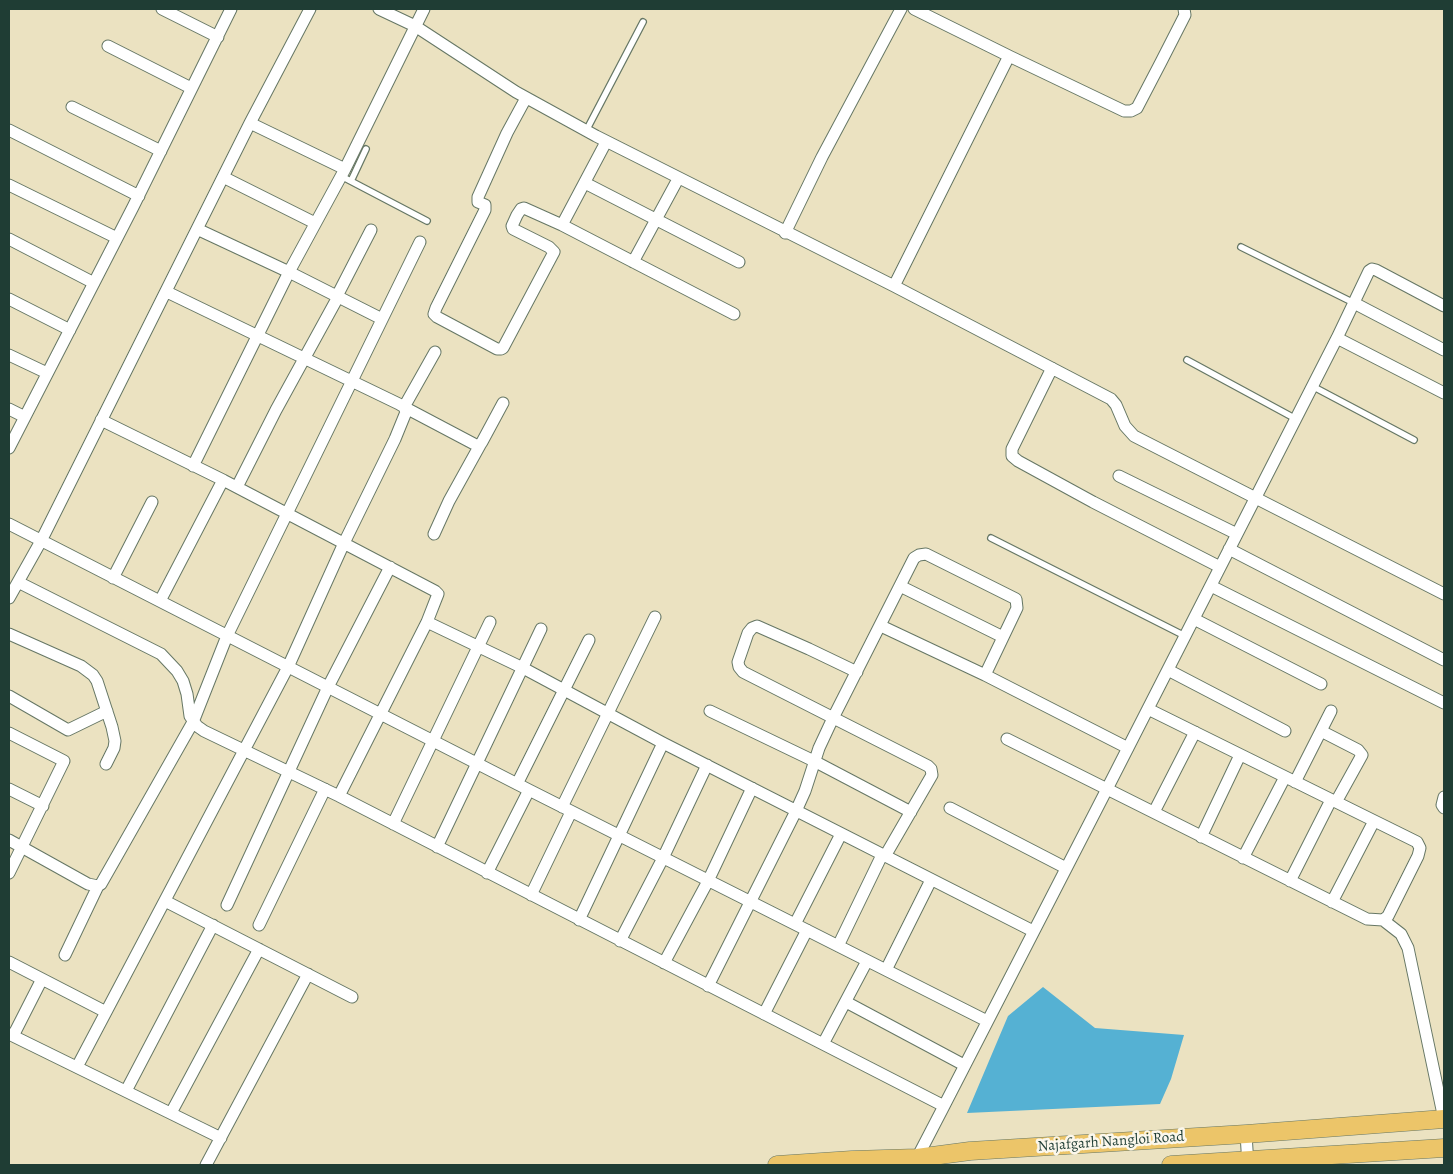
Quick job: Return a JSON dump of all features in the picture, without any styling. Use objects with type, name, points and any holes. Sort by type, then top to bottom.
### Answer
[{"type":"main road","name":"Najafgarh Nangloi Road","points":[[777,1165],[852,1160],[918,1162],[970,1151],[1246,1134],[1444,1119]]},
{"type":"main road","points":[[1171,1165],[1248,1163],[1444,1148]]},
{"type":"street","points":[[162,9],[218,36]]},
{"type":"street","points":[[9,448],[94,284],[231,9]]},
{"type":"street","points":[[9,598],[41,541],[250,123],[310,9]]},
{"type":"street","points":[[379,9],[414,26],[526,98],[606,142],[894,286],[1111,399],[1116,405],[1124,426],[1134,436],[1444,594]]},
{"type":"street","points":[[193,466],[314,223],[345,175],[414,26],[424,9]]},
{"type":"street","points":[[785,233],[794,210],[830,140],[901,9]]},
{"type":"street","points":[[914,9],[1124,111],[1131,111],[1137,108],[1185,15],[1184,9]]},
{"type":"street","points":[[108,46],[191,88]]},
{"type":"street","points":[[894,286],[1009,56]]},
{"type":"street","points":[[526,98],[507,133],[478,197],[478,202],[485,205],[485,210],[434,314],[501,350],[554,252],[549,247],[513,229],[512,226],[517,216],[521,209],[524,208],[562,225],[734,314]]},
{"type":"street","points":[[72,107],[161,151]]},
{"type":"street","points":[[250,123],[345,175]]},
{"type":"street","points":[[9,130],[138,196]]},
{"type":"street","points":[[562,225],[606,142]]},
{"type":"street","points":[[223,177],[314,223]]},
{"type":"street","points":[[633,262],[678,179]]},
{"type":"street","points":[[585,183],[739,262]]},
{"type":"street","points":[[9,185],[117,238]]},
{"type":"street","points":[[197,229],[289,272],[382,319]]},
{"type":"street","points":[[237,487],[276,410],[338,297],[371,230]]},
{"type":"street","points":[[9,240],[94,284]]},
{"type":"street","points":[[66,954],[98,886],[102,884],[193,722],[227,636],[420,242]]},
{"type":"street","points":[[918,1162],[964,1065],[1108,789],[1337,338],[1369,271],[1372,269],[1444,306]]},
{"type":"street","points":[[167,292],[404,407],[473,444],[480,445]]},
{"type":"street","points":[[9,299],[70,330]]},
{"type":"street","points":[[1354,303],[1444,350]]},
{"type":"street","points":[[1337,338],[1444,392]]},
{"type":"street","points":[[77,1067],[288,667],[344,543],[395,439],[406,412],[404,407],[435,352]]},
{"type":"street","points":[[9,354],[47,373]]},
{"type":"street","points":[[1052,368],[1012,449],[1012,456],[1093,502],[1220,567]]},
{"type":"street","points":[[434,534],[449,501],[503,403]]},
{"type":"street","points":[[9,409],[25,417]]},
{"type":"street","points":[[101,420],[237,487],[438,594],[426,622],[339,796]]},
{"type":"street","points":[[1119,476],[1237,534]]},
{"type":"street","points":[[160,601],[223,480]]},
{"type":"street","points":[[113,578],[152,502]]},
{"type":"street","points":[[9,524],[619,836],[987,1021]]},
{"type":"street","points":[[1229,549],[1444,660]]},
{"type":"street","points":[[708,986],[796,811],[814,761],[833,718],[914,558],[919,554],[926,554],[1013,596],[1018,601],[1018,605],[984,676]]},
{"type":"street","points":[[227,905],[328,687],[390,567]]},
{"type":"street","points":[[18,582],[161,654],[177,671],[183,681],[190,716],[193,722],[204,731],[339,796],[944,1106]]},
{"type":"street","points":[[900,586],[1003,637]]},
{"type":"street","points":[[1211,586],[1444,703]]},
{"type":"street","points":[[531,895],[608,713],[655,617]]},
{"type":"street","points":[[1194,619],[1320,684]]},
{"type":"street","points":[[426,622],[523,668],[663,743],[841,834],[885,853],[931,880],[1033,931]]},
{"type":"street","points":[[393,824],[490,622]]},
{"type":"street","points":[[838,946],[885,853],[932,775],[931,769],[743,672],[738,662],[748,633],[757,626],[857,672]]},
{"type":"street","points":[[880,626],[1128,748]]},
{"type":"street","points":[[437,847],[541,629]]},
{"type":"street","points":[[9,634],[88,671],[96,681],[115,741],[114,748],[106,764]]},
{"type":"street","points":[[517,784],[589,640]]},
{"type":"street","points":[[1168,670],[1285,731]]},
{"type":"street","points":[[9,696],[68,730],[107,711]]},
{"type":"street","points":[[1148,709],[1417,842],[1420,848],[1418,856],[1388,916],[1383,920]]},
{"type":"street","points":[[710,711],[814,761],[910,812]]},
{"type":"street","points":[[1243,858],[1321,731],[1331,711]]},
{"type":"street","points":[[1290,881],[1362,755],[1358,750],[1321,731]]},
{"type":"street","points":[[1154,812],[1195,732]]},
{"type":"street","points":[[9,733],[64,761],[9,873]]},
{"type":"street","points":[[1007,739],[1367,919],[1383,920],[1401,934],[1408,948],[1444,1119]]},
{"type":"street","points":[[580,920],[663,743]]},
{"type":"street","points":[[1201,837],[1240,754]]},
{"type":"street","points":[[620,941],[663,858],[707,765]]},
{"type":"street","points":[[664,963],[708,881],[752,788]]},
{"type":"street","points":[[9,789],[43,806]]},
{"type":"street","points":[[259,925],[325,790]]},
{"type":"street","points":[[487,873],[530,790]]},
{"type":"street","points":[[1444,797],[1442,804],[1444,808]]},
{"type":"street","points":[[950,808],[1066,868]]},
{"type":"street","points":[[1332,902],[1374,821]]},
{"type":"street","points":[[794,924],[841,834]]},
{"type":"street","points":[[9,840],[88,884],[98,886]]},
{"type":"street","points":[[886,970],[931,880]]},
{"type":"street","points":[[165,900],[352,997]]},
{"type":"street","points":[[126,1091],[213,925]]},
{"type":"street","points":[[764,1014],[807,930]]},
{"type":"street","points":[[171,1113],[259,949]]},
{"type":"street","points":[[823,1044],[867,960]]},
{"type":"street","points":[[9,962],[106,1012]]},
{"type":"street","points":[[206,1165],[308,974]]},
{"type":"street","points":[[42,979],[11,1035],[221,1138]]},
{"type":"street","points":[[846,1002],[964,1065]]},
{"type":"street","points":[[1246,1134],[1248,1163]]},
{"type":"lane","points":[[586,131],[643,22]]},
{"type":"lane","points":[[366,149],[345,175],[427,221]]},
{"type":"lane","points":[[1241,247],[1354,303]]},
{"type":"lane","points":[[1187,360],[1296,419]]},
{"type":"lane","points":[[1312,386],[1414,440]]},
{"type":"lane","points":[[991,538],[1185,636]]},
{"type":"water","points":[[1043,987],[1095,1028],[1184,1035],[1171,1079],[1160,1104],[967,1113],[1008,1016]]}]
